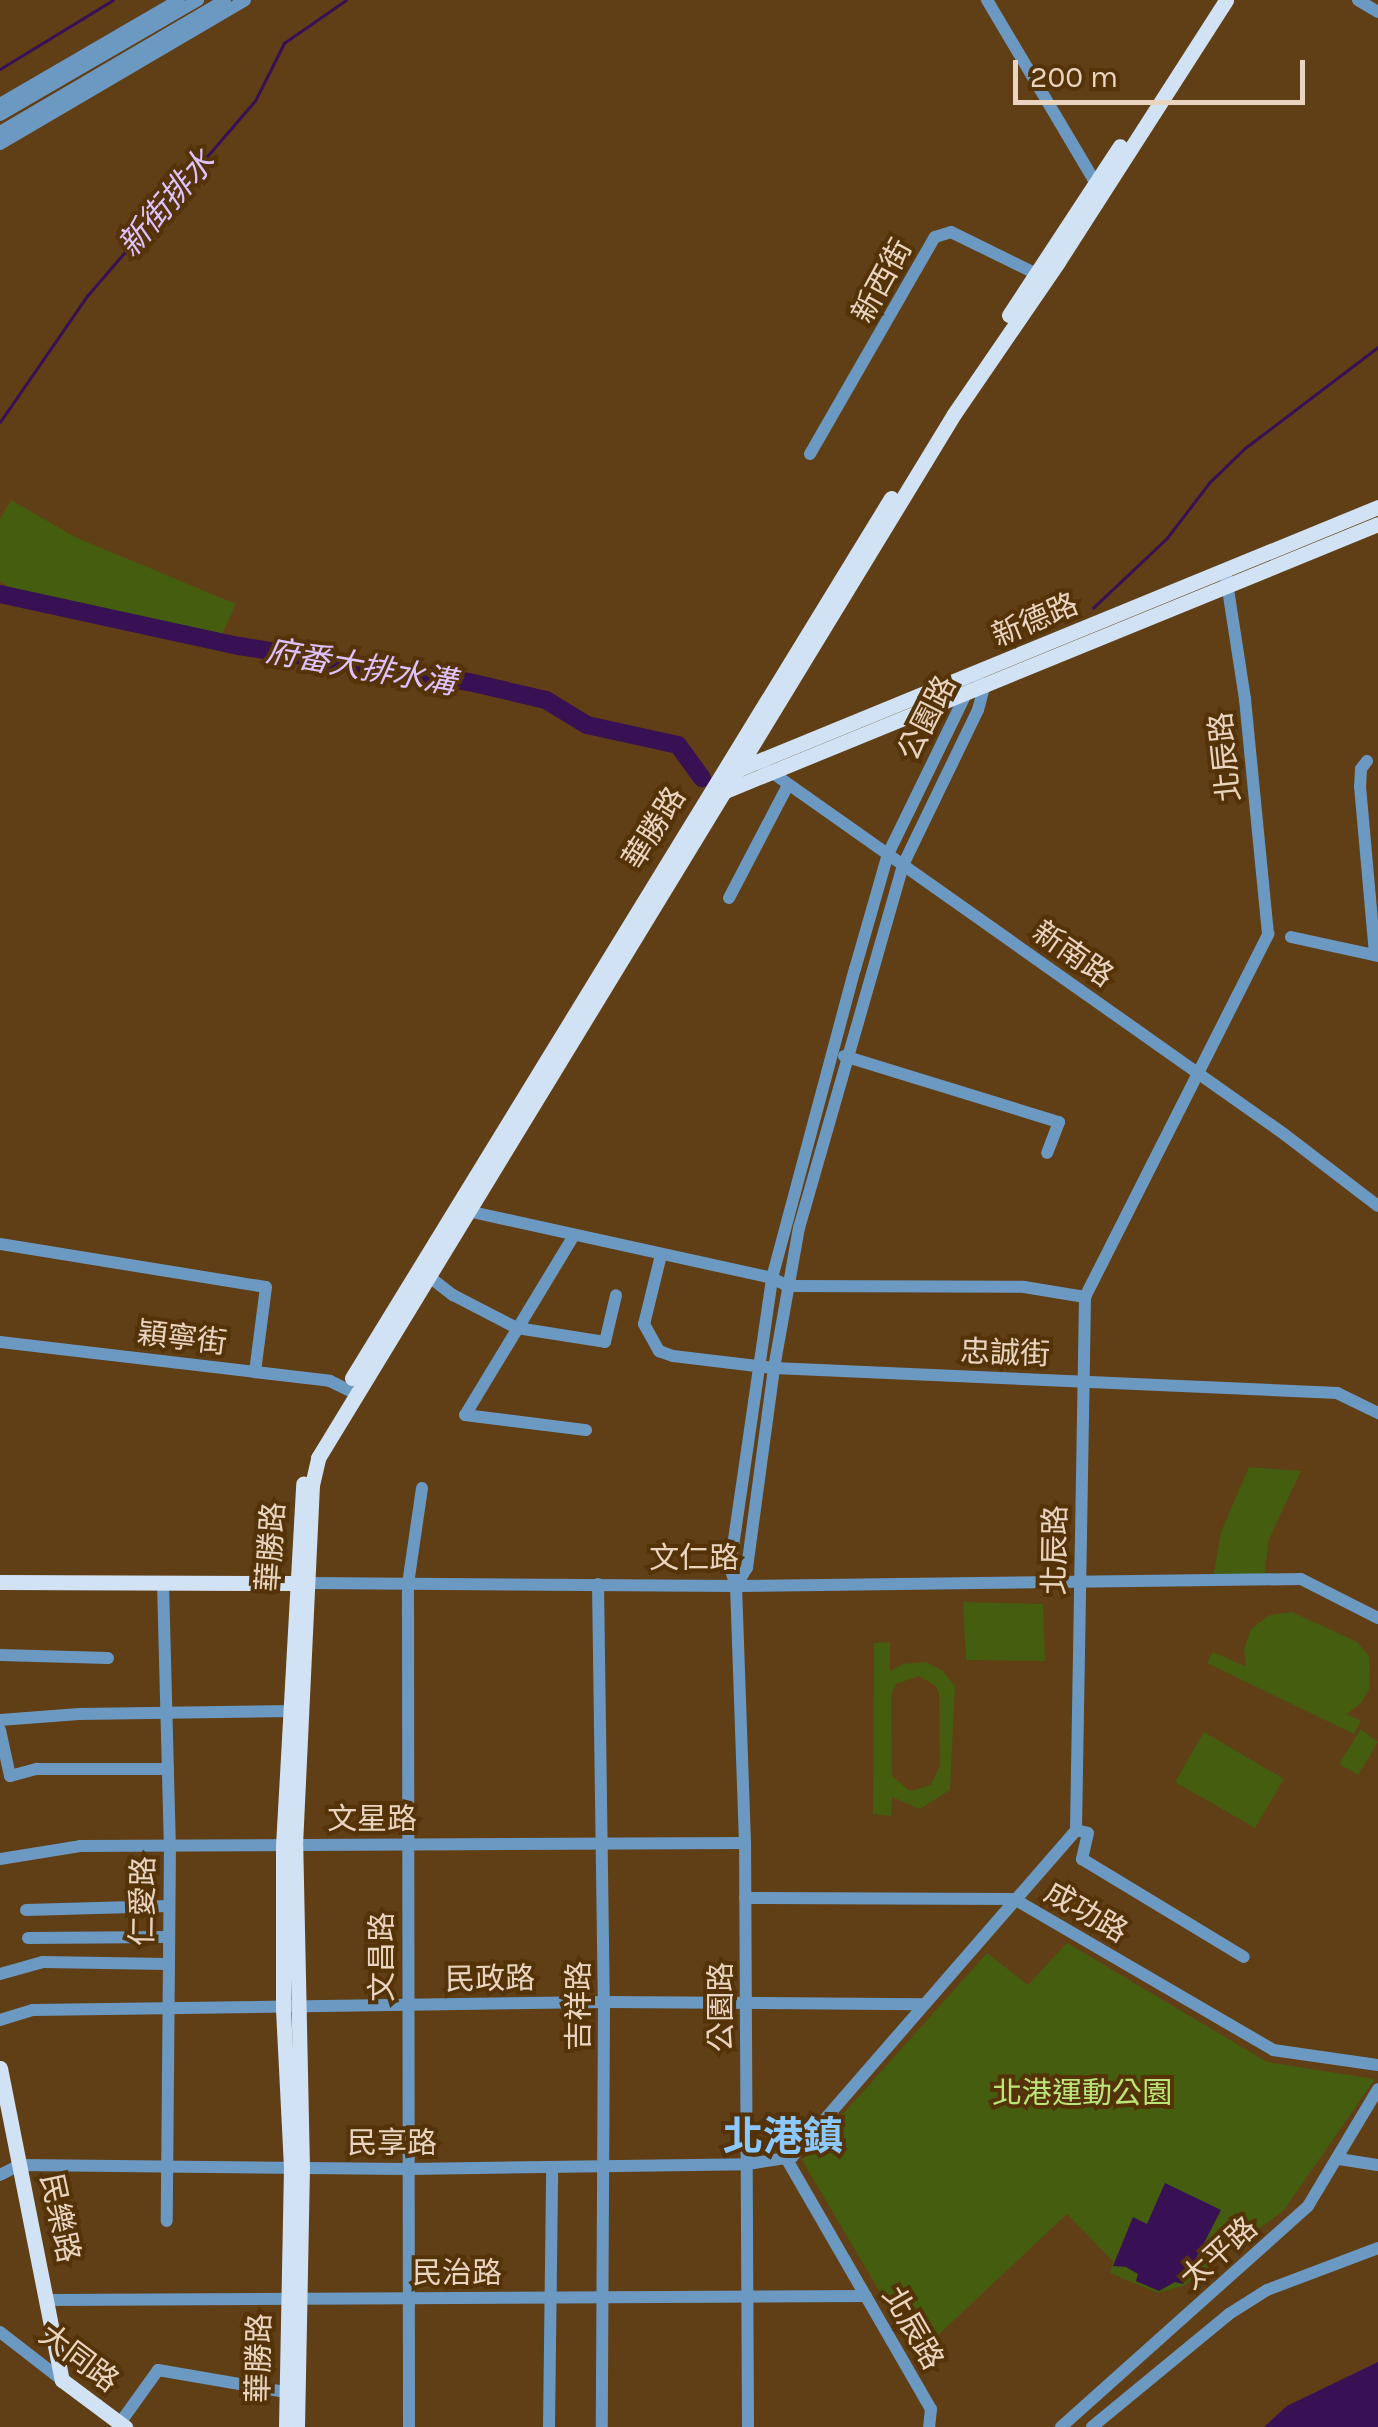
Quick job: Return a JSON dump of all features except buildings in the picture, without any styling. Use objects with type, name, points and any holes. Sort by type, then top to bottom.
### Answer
[{"type":"main road","points":[[1099,189],[1214,0]]},
{"type":"main road","points":[[750,762],[1040,275],[1226,0]]},
{"type":"main road","name":"新德路","points":[[720,788],[750,762],[980,682],[1378,507]]},
{"type":"main road","name":"新德路","points":[[1226,577],[1378,524]]},
{"type":"main road","name":"新德路","points":[[750,762],[964,696],[980,682]]},
{"type":"main road","name":"華勝路","points":[[297,2427],[289,1845],[302,1582],[318,1458],[351,1390],[460,1208],[720,788],[750,762]]},
{"type":"main road","name":"華勝路","points":[[351,1390],[427,1275],[460,1208]]},
{"type":"main road","name":"文仁路","points":[[0,1582],[302,1582]]},
{"type":"main road","name":"民樂路","points":[[0,2068],[62,2380]]},
{"type":"main road","name":"華勝路","points":[[286,2427],[294,2298]]},
{"type":"main road","name":"大同路","points":[[62,2380],[123,2425]]},
{"type":"street","points":[[0,104],[179,0]]},
{"type":"street","points":[[0,115],[198,0]]},
{"type":"street","points":[[0,132],[225,0]]},
{"type":"street","points":[[0,144],[245,0]]},
{"type":"street","points":[[987,0],[1099,189]]},
{"type":"street","points":[[1358,0],[1378,12]]},
{"type":"street","name":"新西街","points":[[810,454],[935,238],[951,232],[1040,275]]},
{"type":"street","name":"北辰路","points":[[1076,1830],[1085,1297],[1268,934],[1226,577]]},
{"type":"street","name":"公園路","points":[[767,1367],[799,1228],[904,865],[980,682]]},
{"type":"street","name":"公園路","points":[[748,2427],[745,1843],[736,1586],[747,1568],[772,1278],[888,854],[964,696]]},
{"type":"street","points":[[1291,938],[1376,956],[1360,786],[1361,769],[1368,761]]},
{"type":"street","name":"新南路","points":[[750,762],[904,865],[1378,1206]]},
{"type":"street","points":[[728,898],[788,785]]},
{"type":"street","points":[[832,1053],[1059,1122],[1047,1153]]},
{"type":"street","points":[[460,1208],[573,1237],[772,1278],[788,1286],[1024,1286],[1085,1297]]},
{"type":"street","points":[[573,1237],[465,1415],[586,1430]]},
{"type":"street","points":[[0,1244],[266,1287],[254,1372]]},
{"type":"street","name":"忠誠街","points":[[661,1255],[644,1324],[659,1351],[673,1356],[767,1367],[1337,1394],[1378,1412]]},
{"type":"street","points":[[427,1275],[453,1295],[517,1328],[606,1342],[616,1296]]},
{"type":"street","name":"穎寧街","points":[[0,1342],[330,1381],[351,1390]]},
{"type":"street","name":"文昌路","points":[[409,2427],[408,1584],[422,1488]]},
{"type":"street","name":"文仁路","points":[[302,1582],[736,1586],[1301,1579],[1378,1618]]},
{"type":"street","name":"仁愛路","points":[[163,1582],[170,1844],[166,2009],[168,2221]]},
{"type":"street","name":"吉祥路","points":[[598,1584],[604,2002],[602,2427]]},
{"type":"street","points":[[0,1654],[108,1658]]},
{"type":"street","points":[[0,1720],[78,1714],[295,1711]]},
{"type":"street","points":[[0,1730],[10,1776],[37,1769],[168,1769]]},
{"type":"street","points":[[786,2158],[792,2157],[1076,1830],[1088,1833],[1082,1859],[1244,1957]]},
{"type":"street","name":"文星路","points":[[0,1859],[80,1846],[170,1844],[745,1843]]},
{"type":"street","name":"成功路","points":[[745,1898],[1014,1899],[1273,2050],[1378,2066]]},
{"type":"street","points":[[26,1910],[169,1906]]},
{"type":"street","points":[[28,1938],[168,1937]]},
{"type":"street","points":[[0,1974],[43,1962],[167,1964]]},
{"type":"street","name":"民政路","points":[[0,2020],[33,2010],[604,2002],[924,2004]]},
{"type":"street","name":"太平路","points":[[1060,2427],[1308,2206],[1378,2089]]},
{"type":"street","name":"北辰路","points":[[786,2158],[931,2409],[929,2427]]},
{"type":"street","name":"民享路","points":[[0,2175],[20,2165],[408,2169],[748,2164],[786,2158]]},
{"type":"street","points":[[1339,2159],[1378,2164]]},
{"type":"street","points":[[549,2427],[552,2167]]},
{"type":"street","points":[[1092,2427],[1254,2298],[1313,2270],[1378,2248]]},
{"type":"street","name":"民治路","points":[[48,2300],[866,2296]]},
{"type":"street","name":"大同路","points":[[0,2332],[62,2380]]},
{"type":"street","points":[[123,2425],[158,2370],[286,2392]]},
{"type":"green space","points":[[11,500],[75,537],[236,604],[222,634],[164,627],[19,594],[0,581],[0,519]]},
{"type":"green space","points":[[1249,1467],[1301,1471],[1269,1539],[1264,1579],[1213,1579],[1221,1532]]},
{"type":"green space","points":[[963,1602],[1043,1604],[1045,1661],[966,1660]]},
{"type":"green space","points":[[1292,1612],[1357,1642],[1369,1656],[1370,1688],[1361,1703],[1347,1714],[1361,1721],[1354,1734],[1207,1663],[1213,1652],[1246,1667],[1244,1649],[1251,1629],[1270,1615]]},
{"type":"green space","points":[[890,1642],[890,1671],[903,1664],[926,1662],[943,1671],[955,1686],[950,1790],[920,1809],[892,1797],[891,1816],[873,1814],[874,1643]],"holes":[[[919,1676],[936,1686],[940,1766],[931,1785],[910,1791],[892,1776],[891,1696],[896,1684]]]},
{"type":"green space","points":[[1361,1729],[1378,1742],[1358,1775],[1339,1764]]},
{"type":"green space","points":[[1204,1732],[1284,1779],[1255,1828],[1175,1782]]},
{"type":"green space","name":"北港運動公園","points":[[1067,1943],[1267,2062],[1375,2079],[1284,2210],[1185,2285],[1158,2293],[1110,2273],[1113,2261],[1067,2214],[917,2355],[802,2160],[987,1953],[1028,1985]]},
{"type":"shaded area","points":[[1165,2183],[1221,2210],[1183,2284],[1175,2282],[1159,2291],[1136,2281],[1138,2274],[1126,2267],[1113,2266],[1133,2217],[1147,2224]]},
{"type":"shaded area","points":[[1378,2362],[1378,2427],[1264,2427],[1287,2406]]},
{"type":"waterway","points":[[0,69],[113,0]]},
{"type":"waterway","name":"新街排水","points":[[0,422],[87,296],[255,101],[284,43],[346,0]]},
{"type":"waterway","points":[[1093,608],[1167,538],[1209,483],[1245,448],[1378,347]]},
{"type":"waterway","name":"府番大排水溝","points":[[0,594],[239,646],[469,682],[546,700],[587,725],[678,745],[702,778]]},
{"type":"district","name":"北港鎮","points":[[783,2137]]}]
